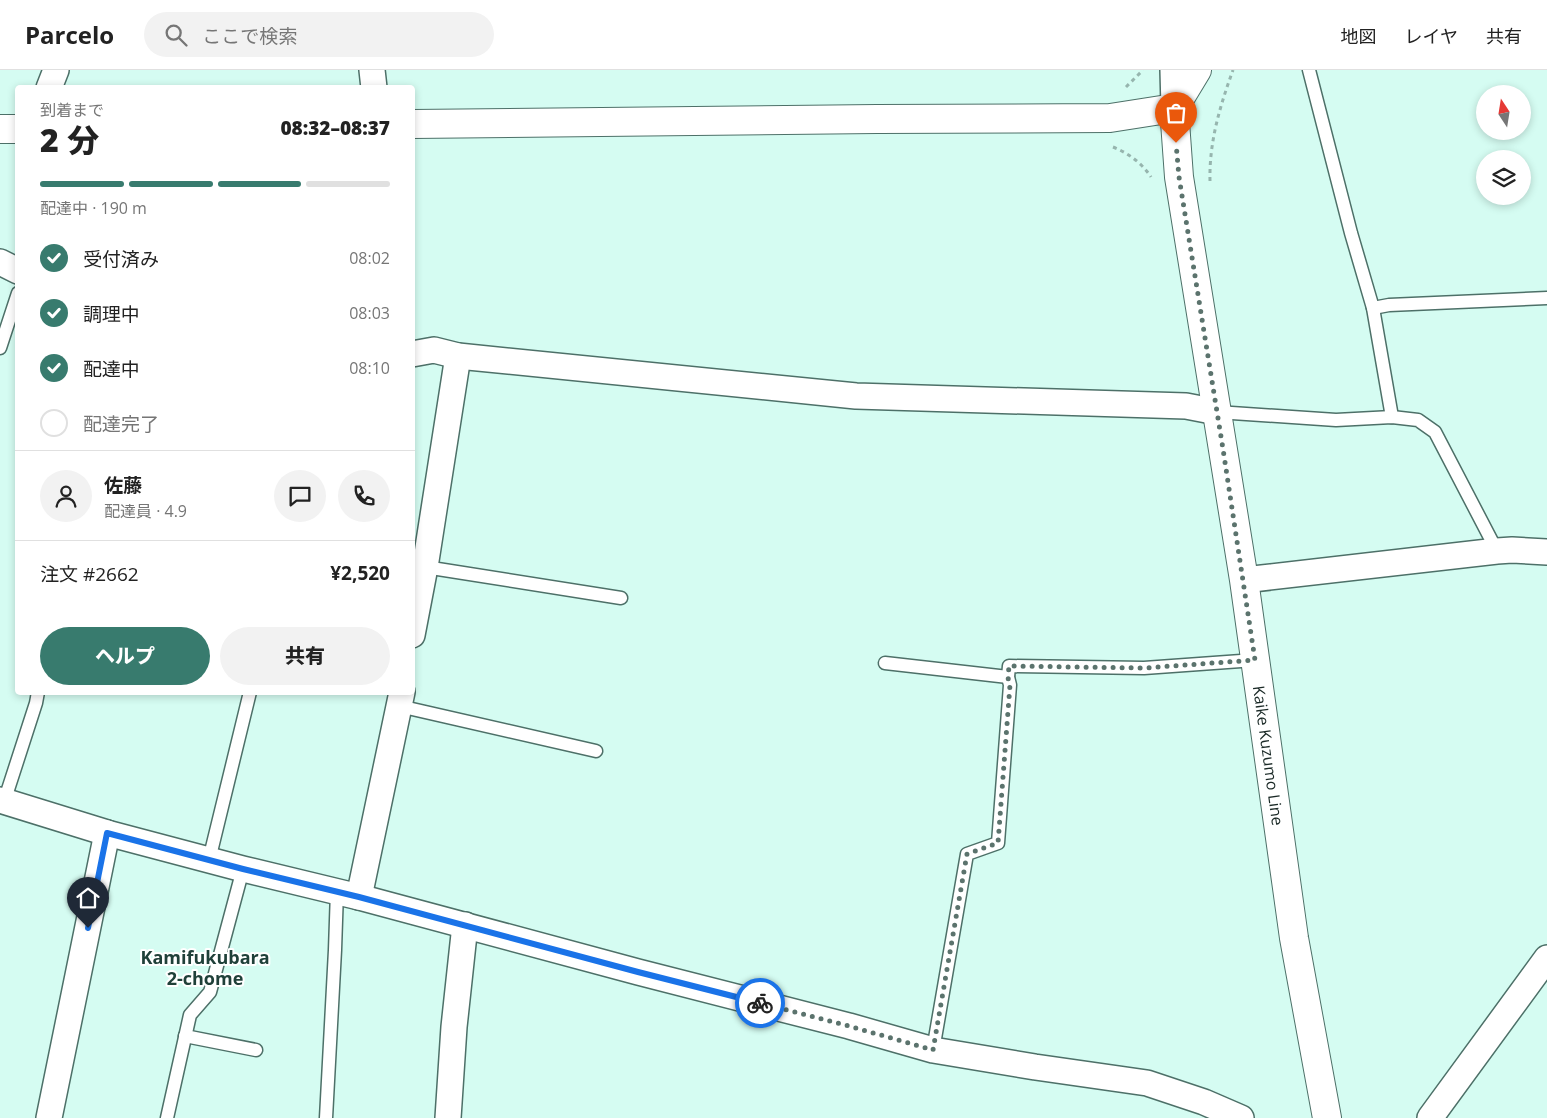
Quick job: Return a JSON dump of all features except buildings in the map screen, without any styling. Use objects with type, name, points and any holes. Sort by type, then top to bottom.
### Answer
[{"type":"main road","points":[[415,124],[1110,118],[1174,108],[1196,70]]},
{"type":"main road","name":"Kaike Kuzumo Line","points":[[1174,108],[1179,177],[1244,580],[1294,938],[1326,1118]]},
{"type":"main road","points":[[0,129],[15,129]]},
{"type":"street","points":[[50,85],[56,70]]},
{"type":"street","points":[[372,70],[374,85]]},
{"type":"street","points":[[1173,70],[1174,108]]},
{"type":"street","points":[[0,262],[15,270]]},
{"type":"street","points":[[415,353],[434,350],[458,356],[856,396],[1186,406],[1217,412]]},
{"type":"street","points":[[415,619],[458,356]]},
{"type":"street","points":[[1244,580],[1497,551],[1547,552]]},
{"type":"street","points":[[348,894],[401,699]]},
{"type":"street","points":[[2,801],[107,833],[466,925],[933,1050],[1147,1083],[1204,1102],[1241,1118]]},
{"type":"street","points":[[49,1118],[107,833]]},
{"type":"street","points":[[448,1118],[454,1027],[466,925]]},
{"type":"street","points":[[1430,1118],[1547,958]]},
{"type":"lane","points":[[1308,70],[1373,308],[1392,417]]},
{"type":"lane","points":[[1373,308],[1389,304],[1547,298]]},
{"type":"lane","points":[[0,348],[15,302]]},
{"type":"lane","points":[[1217,412],[1336,420],[1392,417],[1418,420],[1435,432],[1497,551]]},
{"type":"lane","points":[[425,567],[621,598]]},
{"type":"lane","points":[[933,1050],[967,854],[998,843],[1010,685],[1008,678],[1009,666],[1144,668],[1255,660]]},
{"type":"lane","points":[[885,663],[1008,678]]},
{"type":"lane","points":[[2,801],[37,695]]},
{"type":"lane","points":[[209,860],[249,695]]},
{"type":"lane","points":[[401,699],[596,751]]},
{"type":"lane","points":[[167,1118],[190,1015],[210,992],[243,869]]},
{"type":"lane","points":[[326,1118],[336,950],[348,894]]},
{"type":"lane","points":[[185,1036],[256,1050]]},
{"type":"path","points":[[1210,185],[1209,163],[1214,132],[1225,92],[1234,70]]},
{"type":"path","points":[[1108,145],[1131,156],[1151,176],[1152,182]]},
{"type":"way so far","points":[[760,1003],[933,1050],[967,854],[998,843],[1010,685],[1008,678],[1009,666],[1144,668],[1255,660],[1244,580],[1179,177],[1176,143]]},
{"type":"district","name":"Kamifukubara 2-chome","points":[[205,968]]},
{"type":"route","points":[[88,928],[107,833],[359,897],[760,1003]]}]
